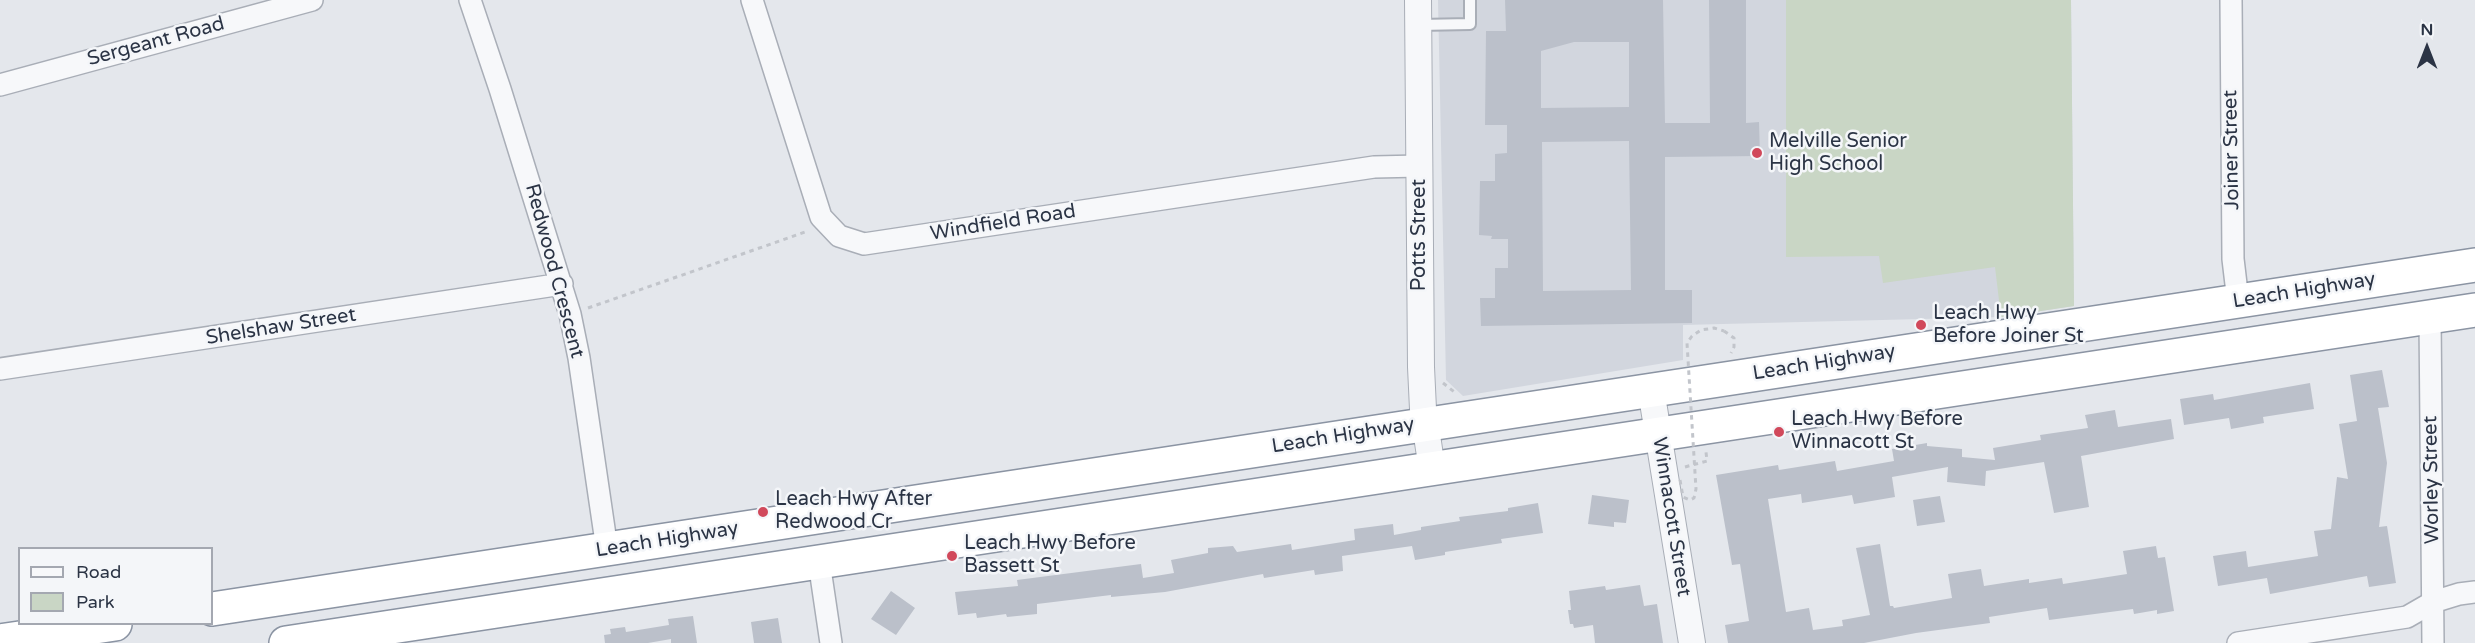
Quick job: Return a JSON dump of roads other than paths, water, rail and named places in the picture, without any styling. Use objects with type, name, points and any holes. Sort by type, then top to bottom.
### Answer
[{"type":"highway","name":"Leach Highway","points":[[213,609],[2475,265]]},
{"type":"highway","points":[[286,643],[1432,469],[1672,464],[2430,316],[2475,310]]},
{"type":"highway","points":[[0,641],[108,625]]},
{"type":"street","name":"Sergeant Road","points":[[0,85],[312,0]]},
{"type":"street","name":"Redwood Crescent","points":[[470,0],[570,314],[579,358],[607,549]]},
{"type":"street","name":"Windfield Road","points":[[752,0],[822,217],[840,236],[864,244],[1374,167],[1420,166]]},
{"type":"street","name":"Joiner Street","points":[[2231,0],[2233,259],[2238,301]]},
{"type":"street","name":"Potts Street","points":[[1419,12],[1421,368],[1425,423],[1432,469]]},
{"type":"street","name":"Shelshaw Street","points":[[0,369],[562,284]]},
{"type":"street","name":"Worley Street","points":[[2430,316],[2433,643]]},
{"type":"street","name":"Winnacott Street","points":[[1651,390],[1672,464],[1692,643]]},
{"type":"street","points":[[819,562],[831,643]]},
{"type":"street","points":[[2238,643],[2407,617],[2433,602],[2467,593]]},
{"type":"lane","points":[[1419,12],[1470,24],[1470,0]]},
{"type":"place","name":"Melville Senior High School","points":[[1757,153]]},
{"type":"place","name":"Leach Hwy Before Joiner St","points":[[1921,325]]},
{"type":"place","name":"Leach Hwy Before Winnacott St","points":[[1779,432]]},
{"type":"place","name":"Leach Hwy After Redwood Cr","points":[[763,512]]},
{"type":"place","name":"Leach Hwy Before Bassett St","points":[[952,556]]}]
